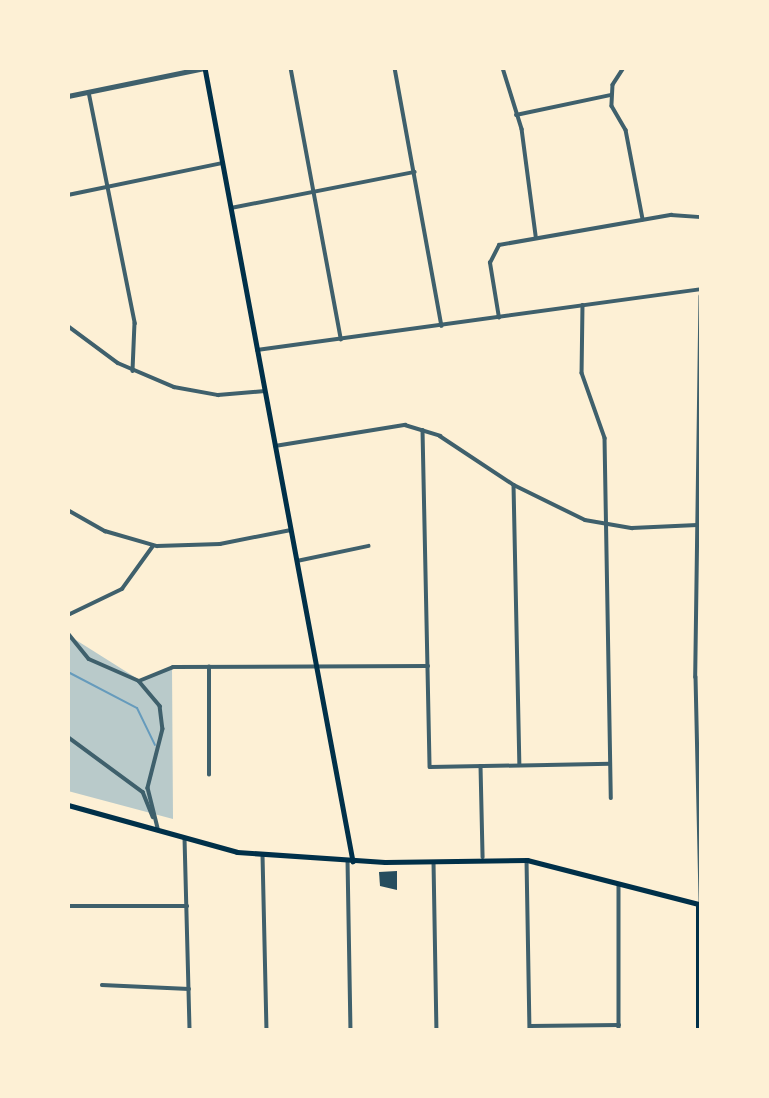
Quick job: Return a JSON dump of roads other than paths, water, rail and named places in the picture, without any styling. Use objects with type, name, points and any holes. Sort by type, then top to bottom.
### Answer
[{"type":"main road","points":[[205,68],[317,666],[350,860]]},
{"type":"main road","points":[[68,805],[158,828],[185,838],[263,855],[391,862],[483,858],[527,860],[699,904],[698,1030]]},
{"type":"street","points":[[68,96],[205,68]]},
{"type":"street","points":[[291,68],[341,340]]},
{"type":"street","points":[[395,68],[442,326]]},
{"type":"street","points":[[503,68],[516,115],[536,236]]},
{"type":"street","points":[[624,68],[611,95],[628,138],[643,219]]},
{"type":"street","points":[[89,92],[139,349],[133,371]]},
{"type":"street","points":[[516,115],[611,95]]},
{"type":"street","points":[[68,195],[223,163]]},
{"type":"street","points":[[231,208],[414,172]]},
{"type":"street","points":[[499,318],[491,256],[505,242],[643,219],[682,215],[701,217]]},
{"type":"street","points":[[257,349],[357,338],[701,289]]},
{"type":"street","points":[[699,904],[698,525],[701,296]]},
{"type":"street","points":[[583,305],[582,373],[606,438],[605,524],[611,798]]},
{"type":"street","points":[[68,326],[133,371],[204,393],[265,391]]},
{"type":"street","points":[[275,446],[380,425],[423,430],[514,485],[605,524],[698,525]]},
{"type":"street","points":[[423,430],[430,767],[610,764]]},
{"type":"street","points":[[514,485],[520,765]]},
{"type":"street","points":[[68,510],[105,531],[153,545],[220,544],[291,530]]},
{"type":"street","points":[[68,615],[122,589],[153,545]]},
{"type":"street","points":[[297,561],[368,546]]},
{"type":"street","points":[[68,633],[89,659],[139,681],[160,706],[163,729],[148,788],[158,828]]},
{"type":"street","points":[[139,681],[173,667],[428,666]]},
{"type":"street","points":[[209,667],[209,775]]},
{"type":"street","points":[[68,737],[143,792],[158,828]]},
{"type":"street","points":[[481,766],[483,858]]},
{"type":"street","points":[[185,838],[190,1030]]},
{"type":"street","points":[[263,855],[267,1030]]},
{"type":"street","points":[[434,859],[437,1030]]},
{"type":"street","points":[[350,860],[351,1030]]},
{"type":"street","points":[[527,860],[530,1028],[619,1027],[618,884]]},
{"type":"street","points":[[68,906],[187,906]]},
{"type":"street","points":[[102,985],[189,989]]},
{"type":"waterway","points":[[68,672],[137,708],[155,745]]}]
